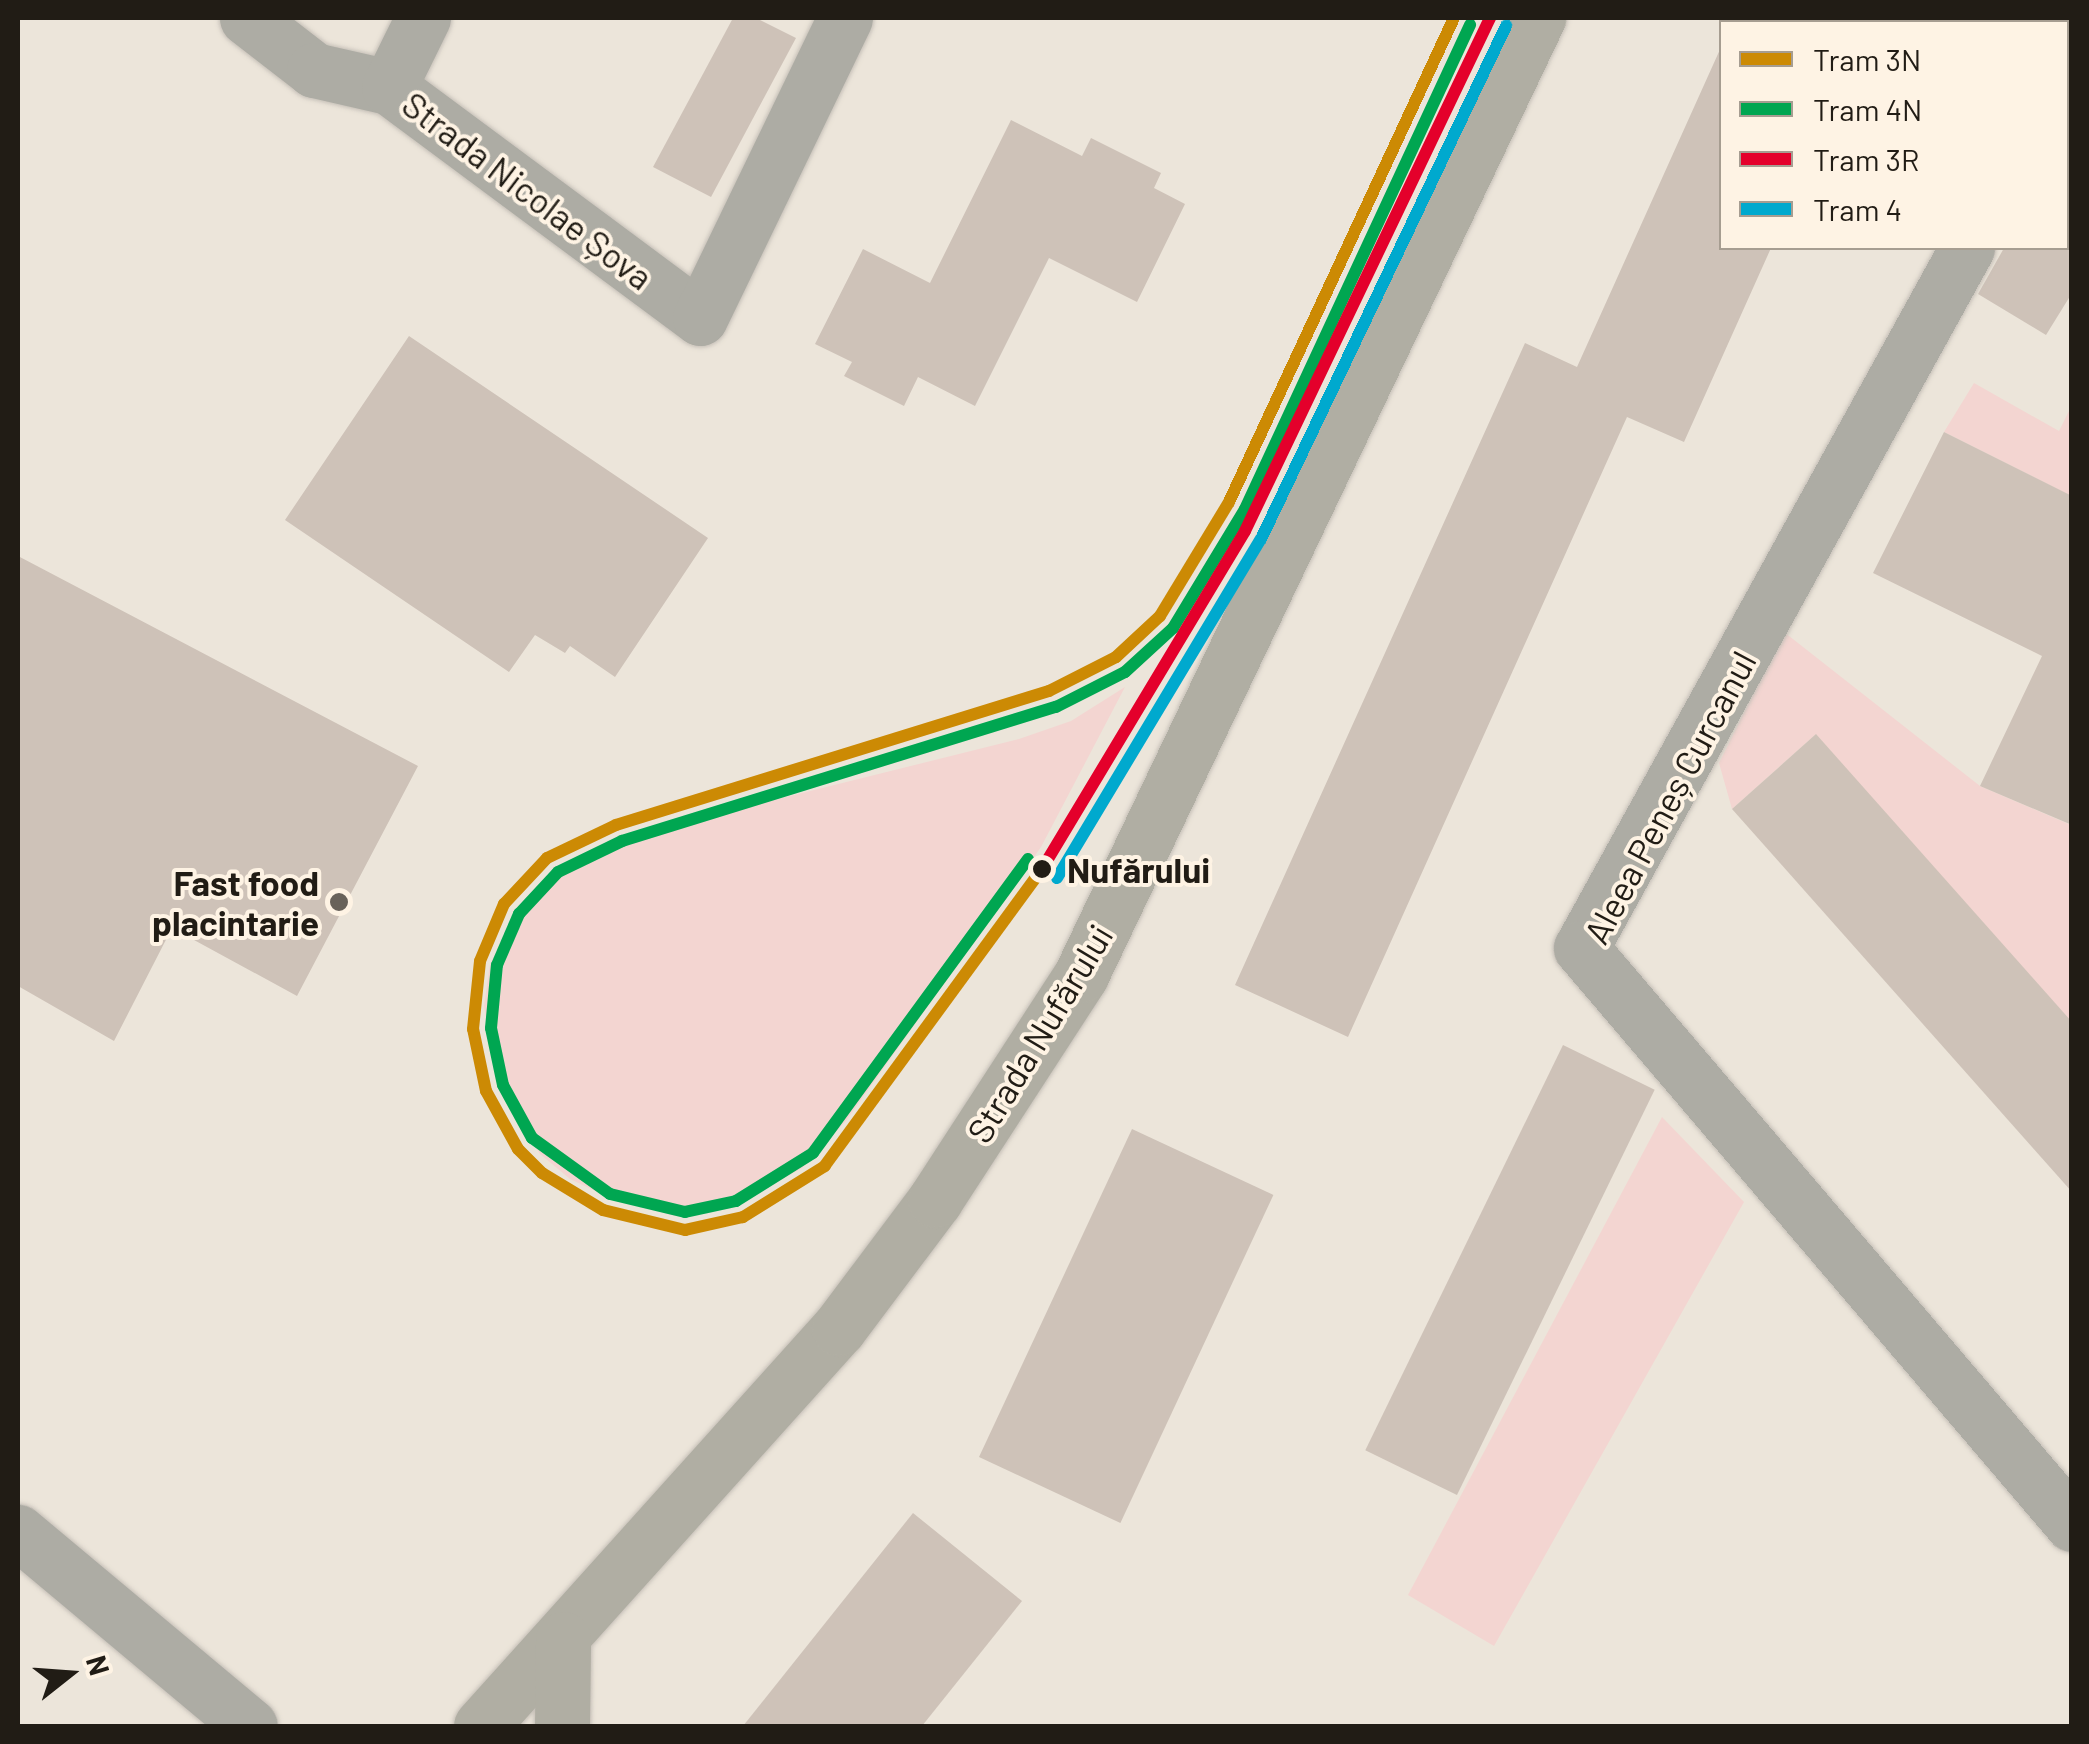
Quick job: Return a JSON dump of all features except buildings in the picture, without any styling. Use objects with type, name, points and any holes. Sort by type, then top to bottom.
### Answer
[{"type":"main road","name":"Strada Nufărului","points":[[482,1726],[839,1328],[935,1200],[1081,975],[1538,18]]},
{"type":"main road","points":[[562,1726],[563,1639]]},
{"type":"street","name":"Strada Nicolae Șova","points":[[247,18],[314,70],[389,88],[700,318],[845,18]]},
{"type":"street","points":[[389,88],[423,18]]},
{"type":"street","name":"Aleea Peneș Curcanul","points":[[1966,250],[1581,948],[2072,1524]]},
{"type":"street","points":[[18,1532],[250,1726]]},
{"type":"shaded area","points":[[1974,383],[2059,431],[2071,407],[2071,496],[1944,432]]},
{"type":"shaded area","points":[[1784,632],[1980,786],[2071,825],[2071,1022],[1815,735],[1732,809],[1719,763]]},
{"type":"shaded area","points":[[1125,687],[1041,847],[846,1121],[802,1168],[738,1204],[675,1216],[606,1196],[570,1179],[540,1154],[499,1089],[484,1006],[490,964],[521,906],[548,877],[610,841],[1019,739],[1071,721]]},
{"type":"shaded area","points":[[1662,1117],[1744,1202],[1494,1646],[1408,1595]]},
{"type":"tram line","name":"3N","points":[[1042,869],[825,1166],[743,1217],[685,1230],[603,1210],[542,1173],[518,1149],[486,1091],[473,1029],[480,961],[504,904],[547,858],[616,825],[1049,691],[1116,657],[1160,616],[1229,502],[1454,18]]},
{"type":"tram line","name":"3R","points":[[1042,869],[1245,531],[1490,18]]},
{"type":"tram line","name":"4N","points":[[1028,859],[813,1153],[736,1201],[685,1212],[610,1194],[532,1138],[503,1085],[491,1028],[497,965],[519,914],[558,872],[622,841],[1056,707],[1125,672],[1173,628],[1245,509],[1470,25]]},
{"type":"tram line","name":"4","points":[[1057,878],[1261,539],[1506,26]]},
{"type":"place","name":"Nufărului","points":[[1042,869]]},
{"type":"place","name":"Fast food placintarie","points":[[339,902]]}]
